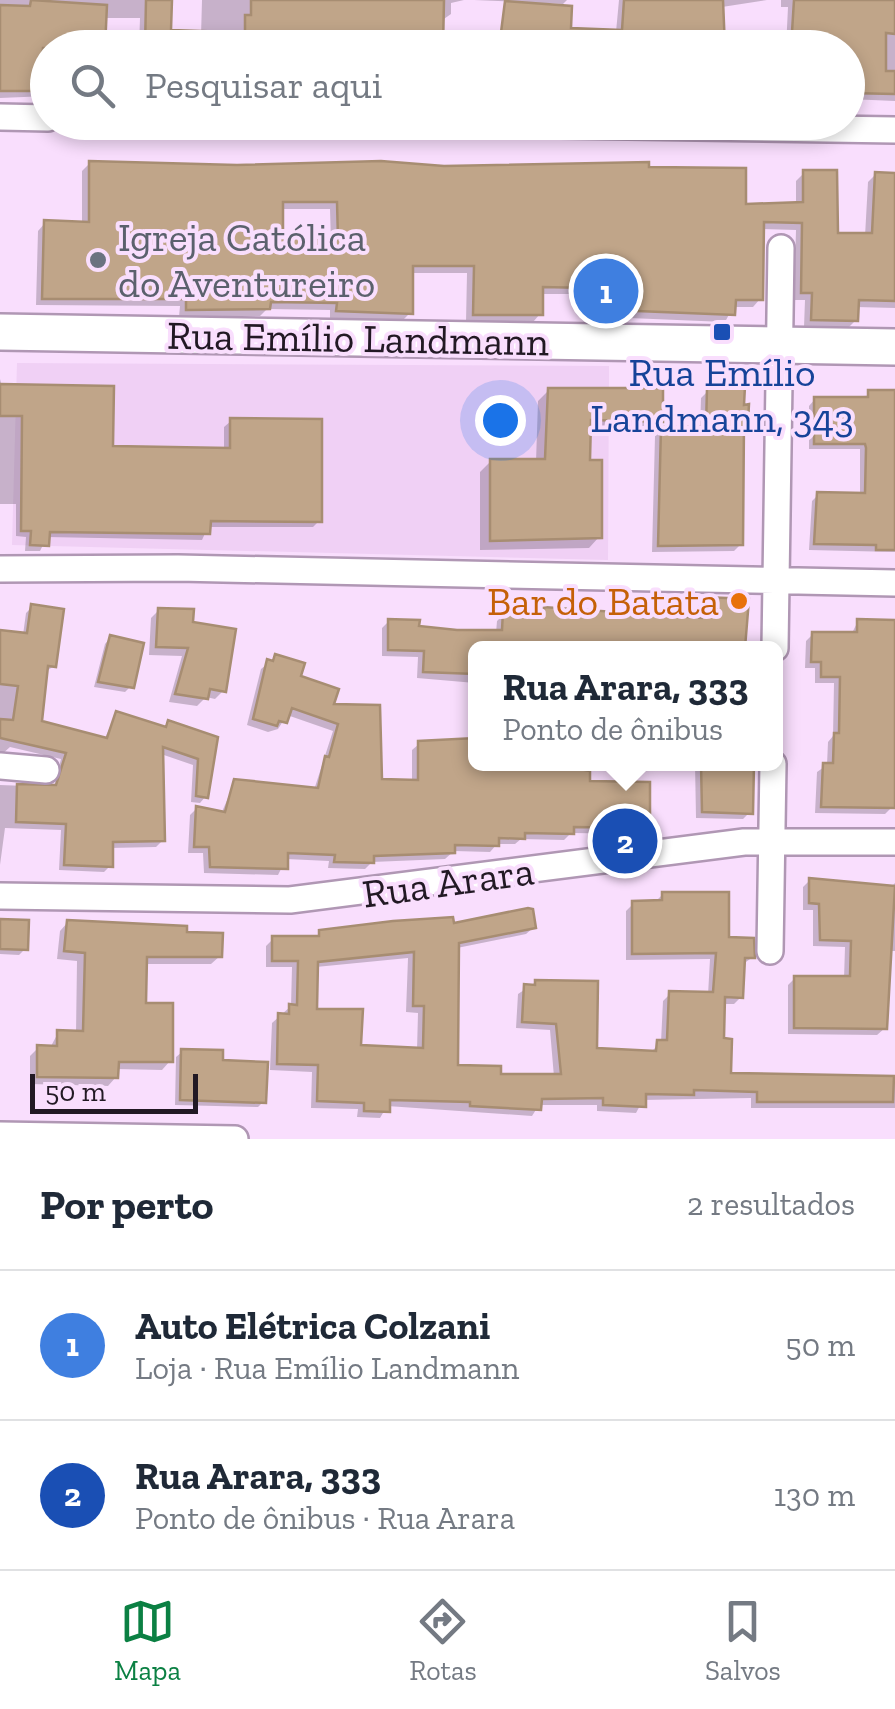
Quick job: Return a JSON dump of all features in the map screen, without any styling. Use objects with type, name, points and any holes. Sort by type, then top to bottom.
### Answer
[{"type":"street","points":[[0,118],[30,118]]},
{"type":"street","points":[[865,130],[895,130]]},
{"type":"street","points":[[775,641],[781,248]]},
{"type":"street","name":"Rua Emílio Landmann","points":[[0,332],[895,347]]},
{"type":"street","points":[[0,569],[197,568],[895,583]]},
{"type":"street","points":[[0,766],[46,770]]},
{"type":"street","points":[[770,951],[773,771]]},
{"type":"street","name":"Rua Arara","points":[[0,896],[226,901],[336,897],[772,840],[895,842]]},
{"type":"street","points":[[0,1135],[234,1139]]},
{"type":"shaded area","points":[[17,363],[609,366],[608,560],[12,545]]},
{"type":"building","points":[[31,0],[107,5],[106,30],[30,30],[30,91],[0,91],[0,5],[30,6]]},
{"type":"building","points":[[146,0],[172,0],[171,30],[145,30]]},
{"type":"building","points":[[251,0],[444,0],[443,30],[245,30],[245,15],[251,15]]},
{"type":"building","points":[[624,0],[723,0],[724,30],[622,30]]},
{"type":"building","points":[[794,0],[895,0],[895,34],[886,33],[886,71],[895,71],[895,94],[865,93],[865,30],[792,30]]},
{"type":"building","points":[[505,1],[572,6],[571,28],[622,30],[501,30]]},
{"type":"building","points":[[89,161],[237,165],[381,161],[444,166],[649,162],[649,167],[746,168],[746,204],[803,202],[803,170],[837,170],[838,233],[872,233],[875,172],[895,173],[895,301],[859,300],[858,321],[811,320],[812,293],[801,293],[802,223],[764,222],[763,300],[736,300],[735,315],[588,309],[588,288],[543,287],[543,315],[473,315],[474,266],[413,266],[413,314],[336,311],[337,303],[271,302],[270,309],[186,310],[186,299],[42,299],[44,220],[89,222]],"holes":[[[283,202],[337,202],[338,239],[283,238]]]},
{"type":"building","points":[[0,384],[114,386],[113,446],[230,448],[230,418],[322,419],[322,522],[211,521],[210,534],[50,532],[49,546],[30,545],[31,531],[21,531],[22,416],[0,416]]},
{"type":"building","points":[[745,386],[744,405],[749,404],[748,422],[744,422],[743,545],[658,546],[661,427],[706,427],[707,388]]},
{"type":"building","points":[[548,388],[663,388],[663,422],[591,420],[590,460],[602,460],[602,538],[490,541],[490,459],[545,459]]},
{"type":"building","points":[[868,390],[895,390],[895,550],[876,550],[876,545],[814,544],[817,492],[865,493],[866,448],[865,444],[814,444],[814,397],[868,397]]},
{"type":"building","points":[[703,597],[749,599],[746,641],[468,641],[468,674],[423,672],[424,651],[388,650],[388,619],[420,620],[419,626],[457,630],[502,630],[503,611],[544,613],[544,607],[702,618]]},
{"type":"building","points":[[31,604],[64,609],[56,667],[48,666],[42,721],[107,738],[116,711],[166,727],[168,720],[218,737],[208,798],[196,796],[198,759],[163,747],[165,841],[113,842],[113,867],[64,865],[66,824],[16,822],[17,784],[56,785],[66,753],[0,738],[0,719],[13,720],[18,686],[0,684],[0,630],[27,633]]},
{"type":"building","points":[[158,608],[194,609],[193,622],[236,629],[226,692],[210,689],[208,699],[175,694],[188,648],[156,647]]},
{"type":"building","points":[[857,619],[895,620],[895,808],[821,807],[823,763],[833,763],[834,733],[839,733],[840,677],[821,677],[821,662],[811,662],[812,632],[857,632]]},
{"type":"building","points":[[110,635],[144,643],[134,688],[98,682]]},
{"type":"building","points":[[275,654],[305,663],[301,676],[339,689],[334,704],[380,705],[382,779],[418,780],[418,741],[468,738],[468,771],[590,771],[590,781],[650,782],[650,828],[574,827],[574,834],[525,833],[525,839],[499,838],[499,846],[455,845],[455,853],[374,856],[374,863],[334,862],[335,855],[288,853],[288,869],[210,867],[209,847],[194,847],[196,806],[225,812],[234,779],[318,788],[325,756],[329,757],[338,724],[292,708],[287,723],[279,721],[277,726],[253,719],[267,659],[273,661]]},
{"type":"building","points":[[701,771],[754,771],[753,814],[702,812]]},
{"type":"building","points":[[809,878],[895,886],[887,1029],[794,1028],[794,976],[850,976],[851,941],[820,940],[819,904],[809,903]]},
{"type":"building","points":[[662,892],[729,892],[729,937],[754,938],[755,958],[745,958],[743,998],[725,997],[724,1038],[732,1039],[731,1073],[894,1076],[893,1102],[757,1102],[757,1092],[694,1090],[694,1095],[646,1094],[646,1107],[603,1105],[603,1098],[542,1099],[541,1110],[470,1106],[470,1102],[390,1100],[390,1112],[364,1111],[364,1103],[317,1101],[318,1065],[277,1064],[278,1013],[289,1014],[289,1004],[297,1005],[298,961],[272,961],[272,936],[319,936],[319,930],[393,921],[453,917],[454,923],[528,908],[533,909],[536,928],[459,943],[458,1065],[501,1066],[501,1074],[561,1074],[556,1024],[522,1022],[524,984],[535,985],[535,980],[598,981],[597,1048],[656,1051],[657,1040],[667,1040],[669,991],[713,992],[716,953],[632,954],[632,901],[662,900]],"holes":[[[414,952],[413,1006],[424,1006],[423,1048],[361,1045],[363,1009],[317,1009],[318,962]]]},
{"type":"building","points":[[0,919],[29,920],[28,950],[0,949]]},
{"type":"building","points":[[67,920],[187,926],[187,932],[223,933],[222,957],[147,957],[146,1003],[173,1003],[173,1062],[119,1062],[118,1078],[37,1077],[37,1045],[57,1046],[57,1030],[83,1031],[85,953],[64,951]]},
{"type":"building","points":[[181,1049],[223,1050],[223,1060],[268,1062],[266,1103],[180,1100]]},
{"type":"place","name":"Igreja Católica do Aventureiro","points":[[98,260]]},
{"type":"place","name":"Auto Elétrica Colzani","points":[[606,291]]},
{"type":"place","name":"Rua Emílio Landmann, 343","points":[[722,332]]},
{"type":"place","name":"Bar do Batata","points":[[739,601]]},
{"type":"place","name":"Rua Arara, 333","points":[[625,841]]}]
